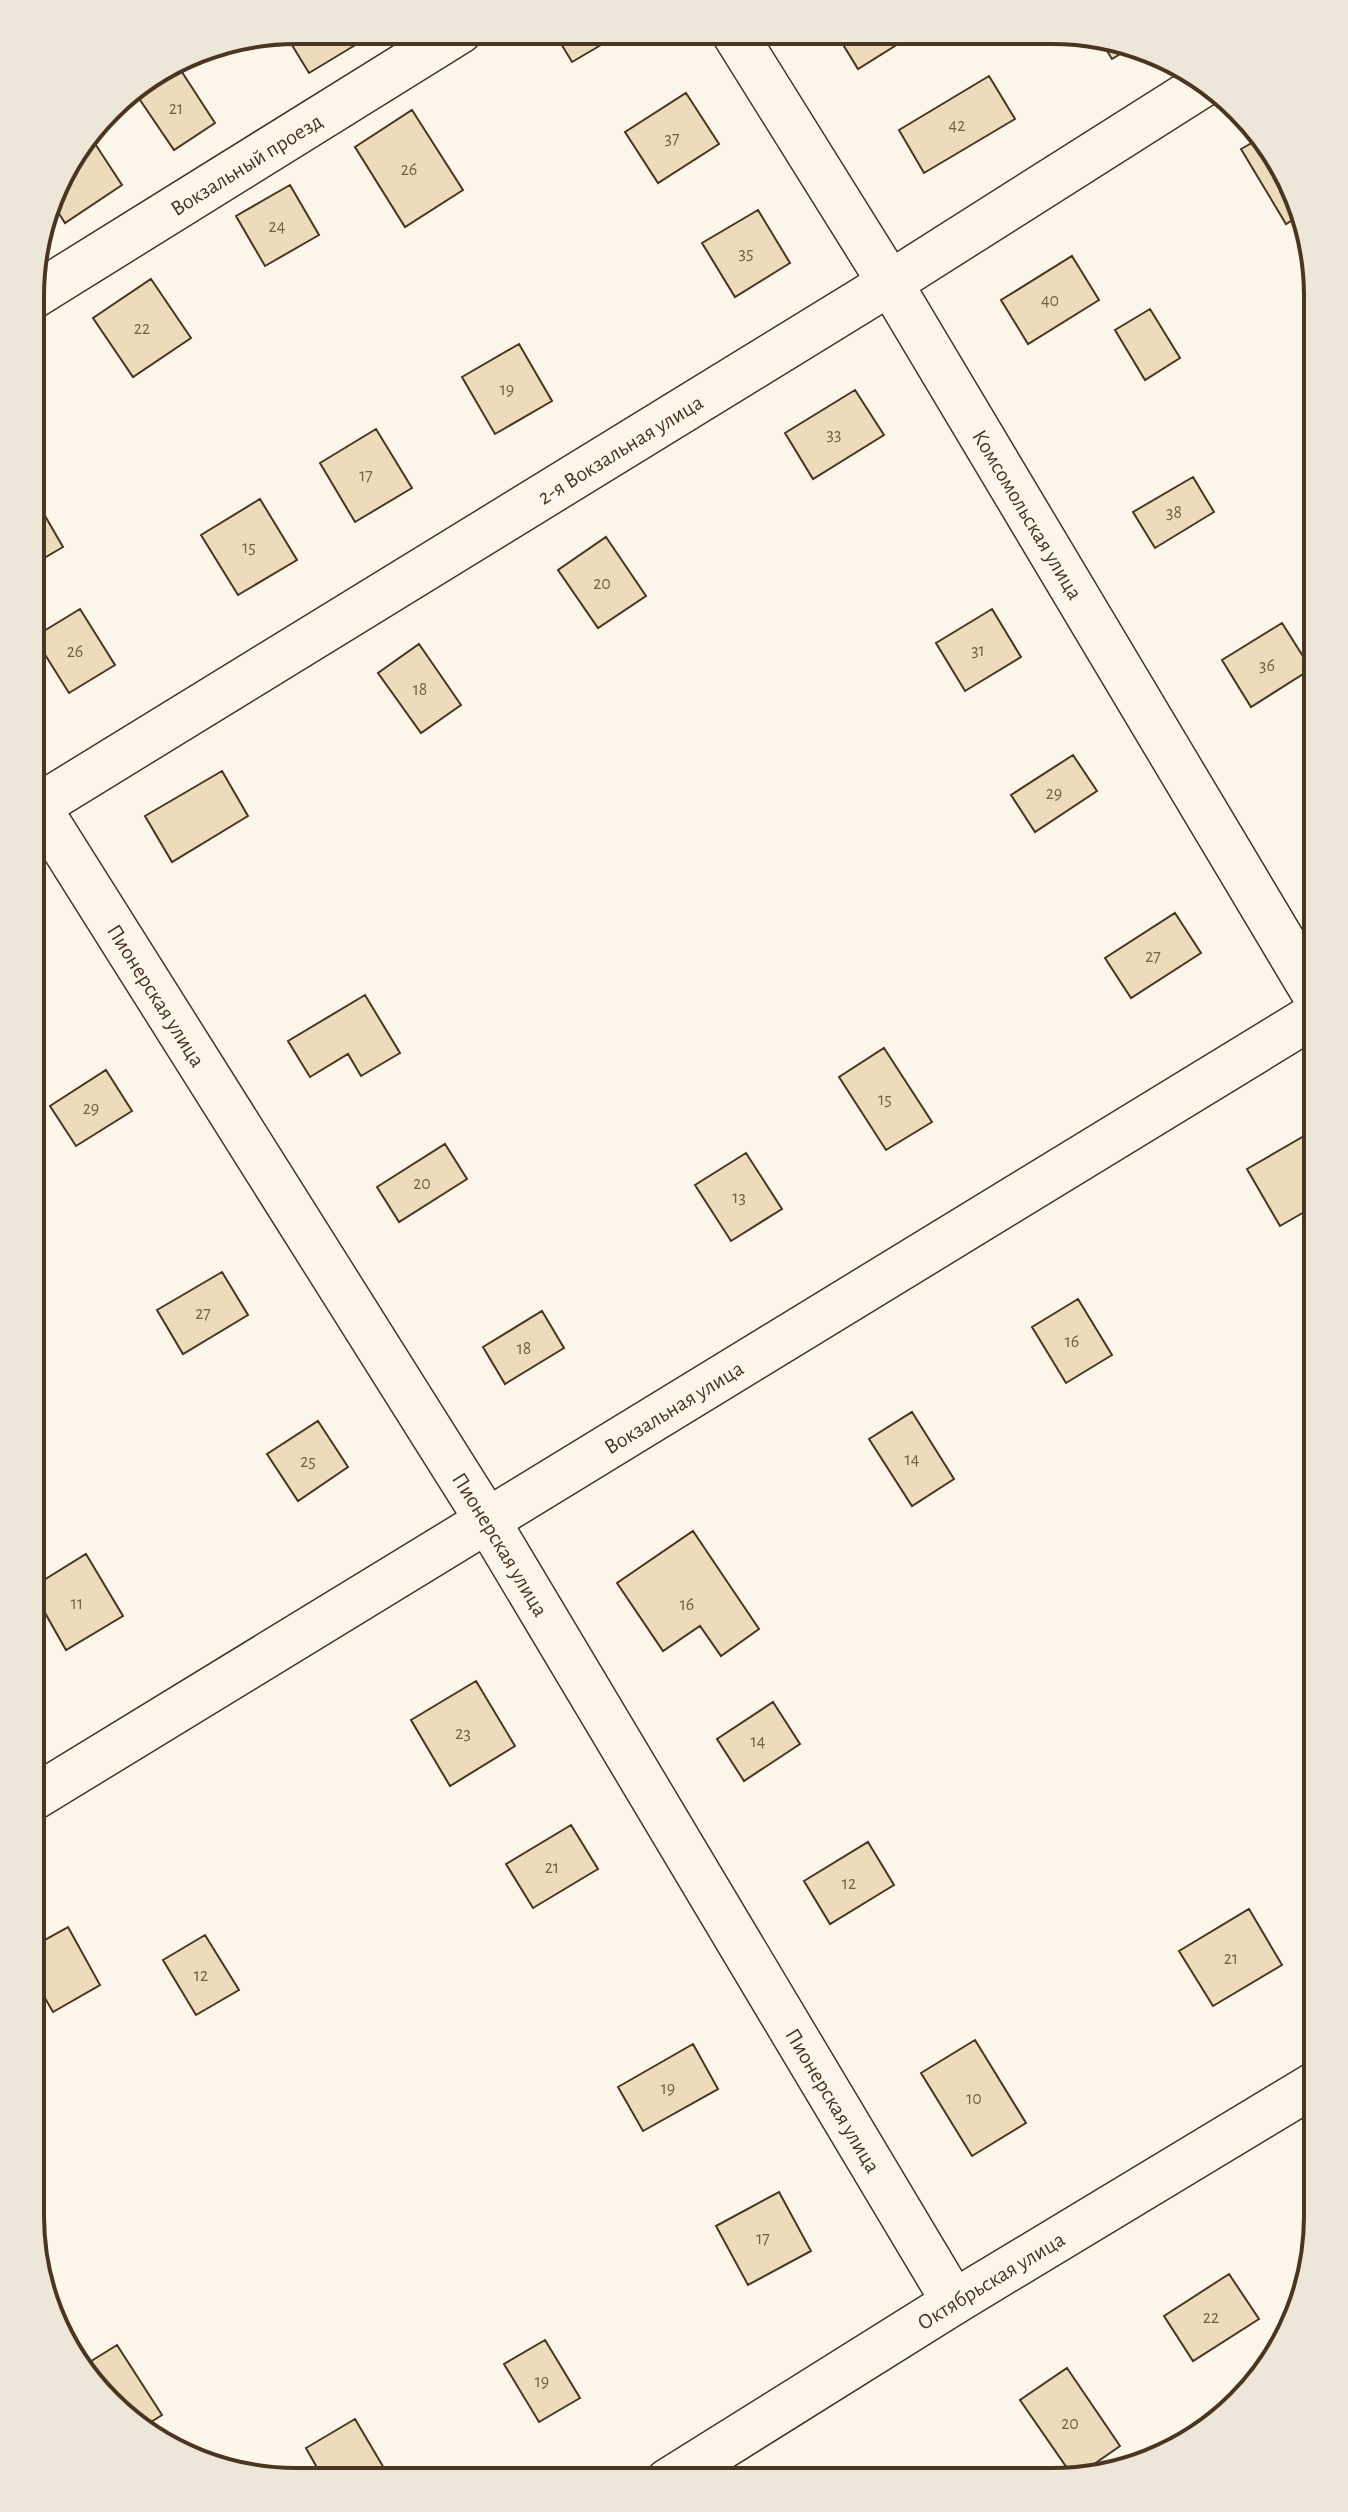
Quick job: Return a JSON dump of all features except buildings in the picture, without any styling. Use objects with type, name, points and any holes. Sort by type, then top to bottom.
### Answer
[{"type":"street","name":"Вокзальный проезд","points":[[44,289],[439,44]]},
{"type":"street","name":"Комсомольская улица","points":[[741,44],[890,283],[1304,976]]},
{"type":"street","name":"2-я Вокзальная улица","points":[[44,797],[890,283],[1196,89]]},
{"type":"street","name":"Пионерская улица","points":[[44,821],[487,1520],[954,2302]]},
{"type":"street","name":"Вокзальная улица","points":[[44,1791],[1304,1022]]},
{"type":"street","name":"Октябрьская улица","points":[[704,2468],[954,2302],[1303,2091]]}]
